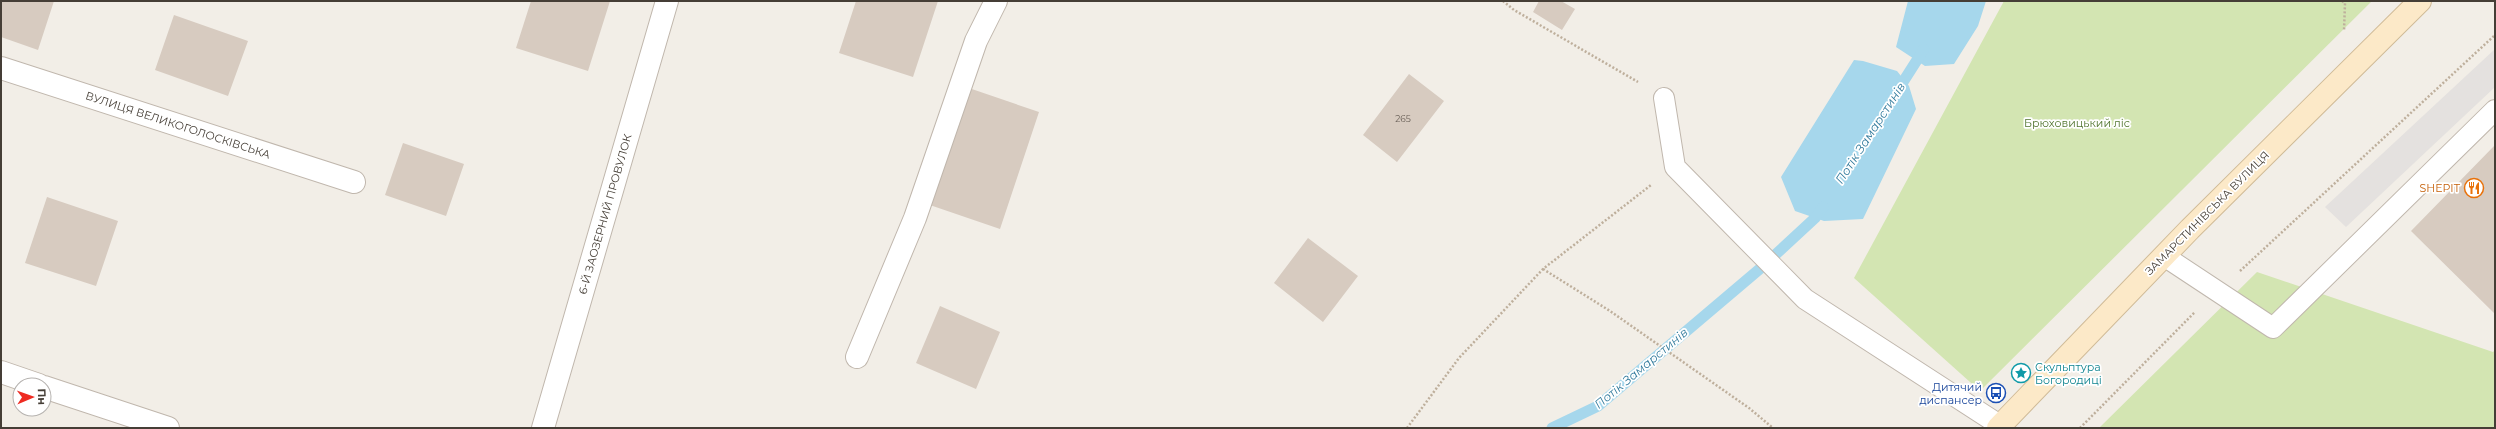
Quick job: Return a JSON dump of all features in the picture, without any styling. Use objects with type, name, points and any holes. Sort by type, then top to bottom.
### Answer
[{"type":"main road","name":"ЗАМАРСТИНІВСЬКА ВУЛИЦЯ","points":[[2000,427],[2164,256],[2420,1]]},
{"type":"street","name":"6-Й ЗАОЗЕРНИЙ ПРОВУЛОК","points":[[543,428],[667,1]]},
{"type":"street","points":[[857,357],[915,218],[976,41],[996,1]]},
{"type":"street","name":"ВУЛИЦЯ ВЕЛИКОГОЛОСКІВСЬКА","points":[[1,68],[354,182]]},
{"type":"street","points":[[1,372],[16,377]]},
{"type":"street","points":[[52,390],[168,428]]},
{"type":"lane","points":[[1664,98],[1675,167],[1805,299],[2000,427]]},
{"type":"lane","points":[[2164,256],[2273,328],[2495,110]]},
{"type":"path","points":[[1503,1],[1514,10],[1664,98]]},
{"type":"path","points":[[2080,428],[2215,291],[2259,254],[2495,35]]},
{"type":"path","points":[[1407,428],[1459,358],[1543,269],[1675,167]]},
{"type":"path","points":[[1543,269],[1657,344],[1749,408],[1773,428]]},
{"type":"green space","name":"Брюховицький ліс","points":[[2004,1],[2372,1],[1980,391],[1854,278]]},
{"type":"green space","points":[[2257,272],[2493,352],[2495,350],[2495,428],[2099,428]]},
{"type":"shaded area","points":[[2495,49],[2495,87],[2346,227],[2325,207]]},
{"type":"water","points":[[1908,1],[1986,1],[1978,26],[1954,64],[1925,66],[1896,47]]},
{"type":"water","points":[[1854,60],[1863,61],[1897,71],[1909,86],[1916,109],[1863,219],[1824,221],[1795,211],[1781,177]]},
{"type":"building","points":[[1,1],[54,1],[38,50],[1,37]]},
{"type":"building","points":[[531,1],[610,1],[588,71],[516,48]]},
{"type":"building","points":[[856,1],[938,1],[913,77],[839,53]]},
{"type":"building","points":[[1539,1],[1561,1],[1575,9],[1562,30],[1533,12]]},
{"type":"building","points":[[174,15],[248,41],[228,96],[155,70]]},
{"type":"building","points":[[1409,74],[1444,101],[1397,162],[1363,135]]},
{"type":"building","points":[[963,86],[1039,112],[1000,229],[924,203]]},
{"type":"building","points":[[403,143],[464,164],[446,216],[385,195]]},
{"type":"building","name":"SHEPIT","points":[[2495,145],[2495,314],[2411,231]]},
{"type":"building","points":[[47,197],[118,221],[96,286],[25,263]]},
{"type":"building","points":[[1308,238],[1358,276],[1323,322],[1274,283]]},
{"type":"building","points":[[940,306],[1000,332],[976,389],[916,363]]},
{"type":"waterway","name":"Потік Замарстинів","points":[[1896,93],[1924,49]]},
{"type":"waterway","name":"Потік Замарстинів","points":[[1775,255],[1815,218],[1823,207]]},
{"type":"waterway","name":"Потік Замарстинів","points":[[1552,428],[1598,406],[1762,267]]},
{"type":"place","name":"SHEPIT","points":[[2474,188]]},
{"type":"place","name":"Скульптура Богородиці","points":[[2021,373]]},
{"type":"place","name":"Дитячий диспансер","points":[[1996,393]]}]
